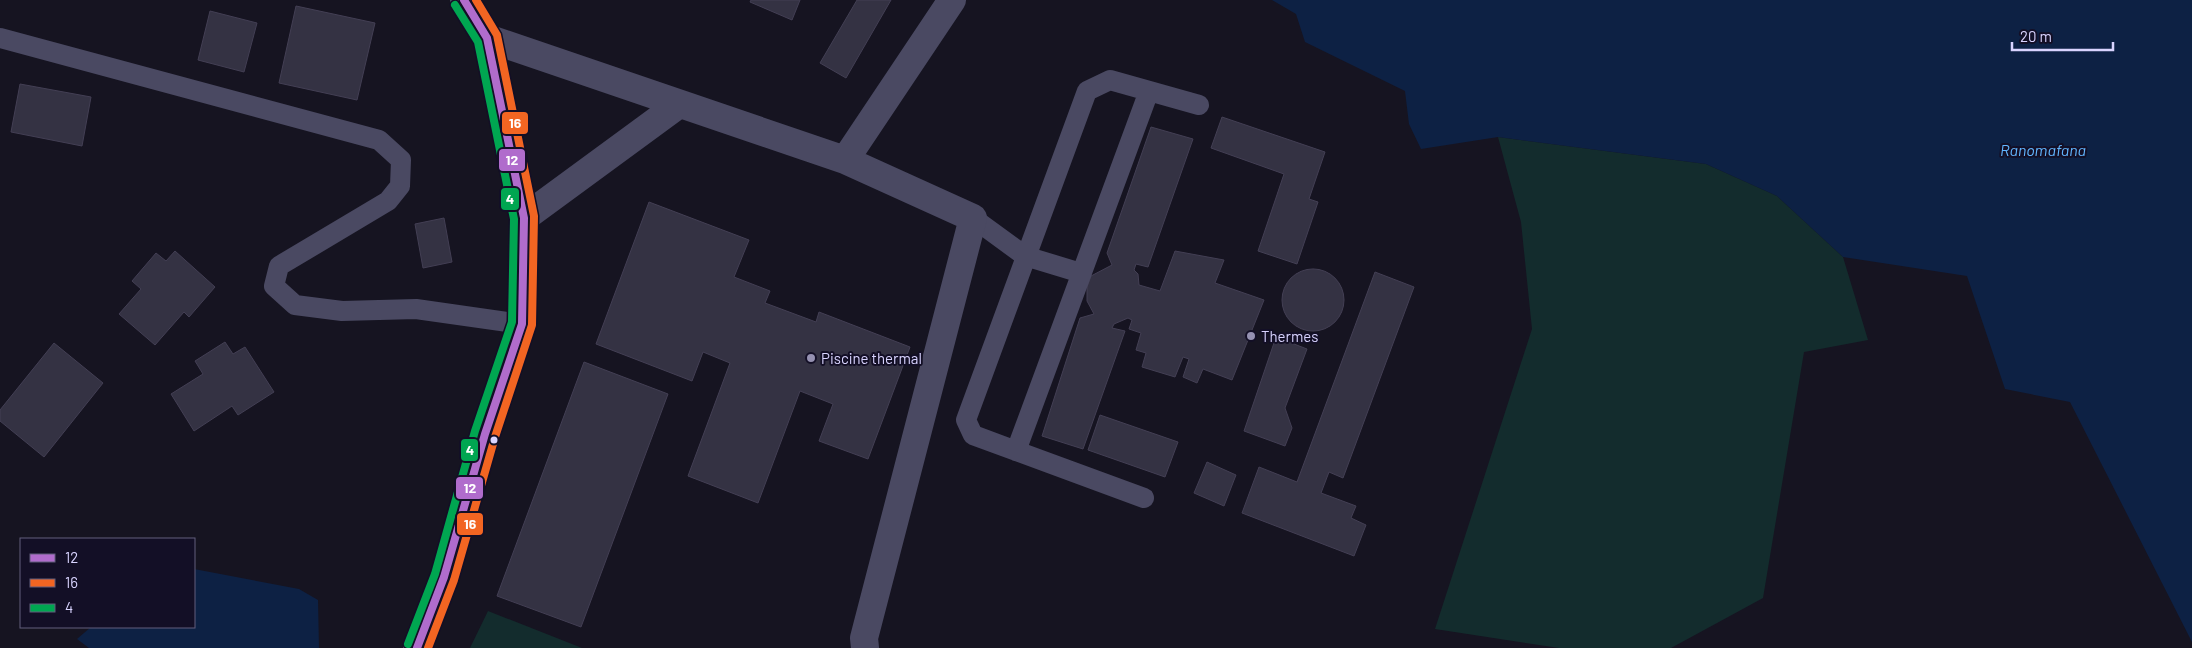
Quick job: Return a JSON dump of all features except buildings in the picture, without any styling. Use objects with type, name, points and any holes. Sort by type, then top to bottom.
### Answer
[{"type":"street","points":[[417,648],[444,577],[485,434],[522,324],[524,218],[487,38],[464,0]]},
{"type":"street","points":[[845,160],[952,0]]},
{"type":"street","points":[[487,38],[845,160],[973,218],[864,638],[865,648]]},
{"type":"street","points":[[524,218],[678,104]]},
{"type":"lane","points":[[0,38],[379,140],[401,160],[400,186],[388,201],[279,266],[274,286],[295,305],[342,310],[416,309],[522,324]]},
{"type":"lane","points":[[1144,498],[973,435],[966,420],[1087,91],[1110,80],[1199,106]]},
{"type":"lane","points":[[1016,450],[1149,91]]},
{"type":"lane","points":[[973,218],[1025,256],[1081,274]]},
{"type":"green space","points":[[1498,137],[1706,164],[1777,196],[1843,257],[1868,340],[1804,352],[1763,598],[1671,648],[1559,648],[1435,629],[1532,329],[1521,222]]},
{"type":"green space","points":[[488,611],[582,648],[470,648]]},
{"type":"water","name":"Ranomafana","points":[[1272,0],[2192,0],[2192,642],[2070,402],[2005,389],[1967,276],[1843,257],[1777,196],[1706,164],[1498,137],[1421,149],[1409,124],[1405,91],[1305,42],[1296,14]]},
{"type":"water","points":[[195,569],[299,589],[318,600],[319,648],[89,648],[77,639],[90,628],[195,628]]},
{"type":"transit line","name":"12","points":[[417,648],[444,577],[485,434],[522,324],[524,218],[487,38],[464,0]]},
{"type":"transit line","name":"16","points":[[428,648],[454,580],[495,437],[532,325],[534,216],[497,35],[476,0]]},
{"type":"transit line","name":"4","points":[[408,644],[435,574],[475,431],[512,322],[514,219],[478,42],[455,5]]},
{"type":"place","name":"Thermes","points":[[1251,336]]},
{"type":"place","name":"Piscine thermal","points":[[811,358]]}]
